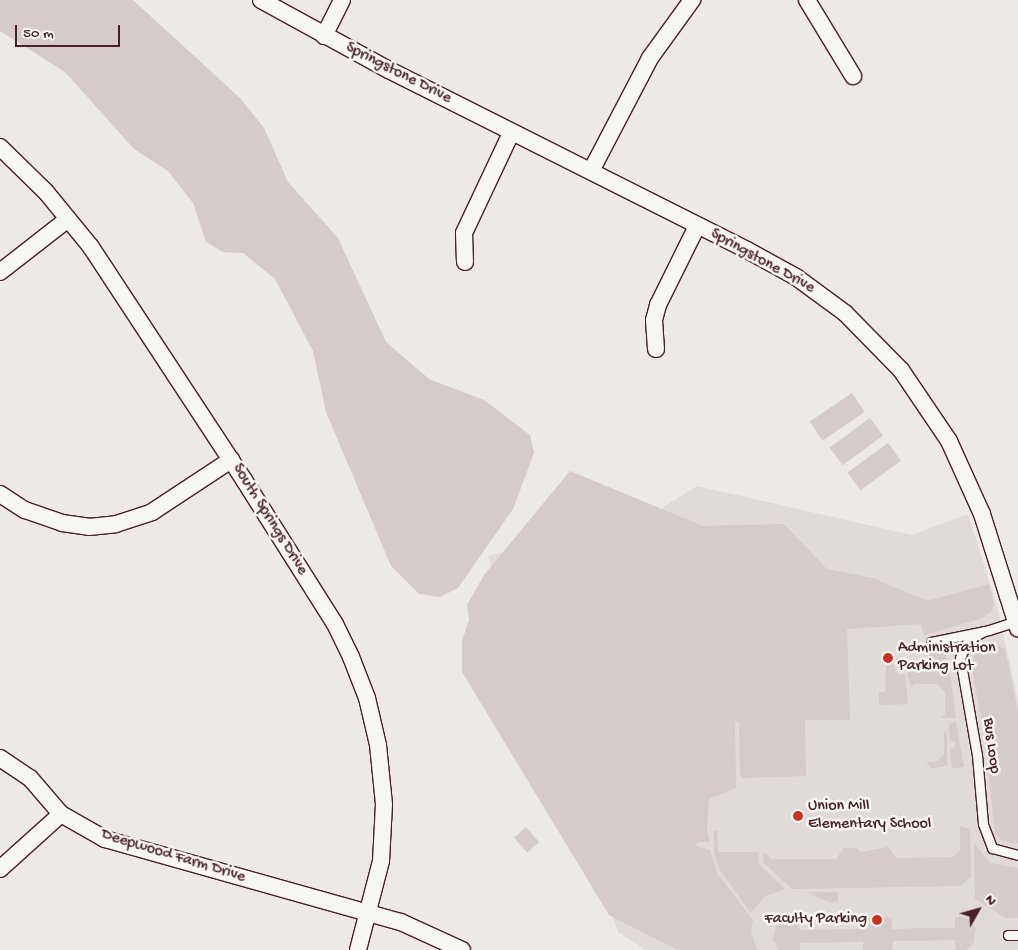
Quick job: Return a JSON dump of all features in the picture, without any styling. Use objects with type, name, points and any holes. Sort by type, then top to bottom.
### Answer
[{"type":"street","name":"Springstone Drive","points":[[261,0],[324,36],[511,133],[591,171],[796,277],[862,328],[901,370],[932,413],[968,479],[1017,623]]},
{"type":"street","points":[[324,36],[342,0]]},
{"type":"street","points":[[591,171],[650,58],[692,0]]},
{"type":"street","points":[[807,0],[853,76]]},
{"type":"street","points":[[465,262],[464,233],[511,133]]},
{"type":"street","name":"South Springs Drive","points":[[0,147],[68,218],[231,460],[334,624],[367,698],[378,745],[384,804],[381,861],[370,914],[358,950]]},
{"type":"street","points":[[0,272],[68,218]]},
{"type":"street","points":[[656,349],[654,320],[658,305],[697,226]]},
{"type":"street","points":[[0,494],[25,510],[62,523],[89,527],[116,524],[159,508],[231,460]]},
{"type":"street","name":"Deepwood Farm Drive","points":[[0,758],[30,778],[61,814],[105,839],[422,930],[462,950]]},
{"type":"street","points":[[0,869],[61,814]]},
{"type":"lane","points":[[931,642],[1017,623]]},
{"type":"lane","name":"Bus Loop","points":[[984,631],[968,640],[960,658],[976,746],[983,824],[992,848],[1000,853],[1018,855]]},
{"type":"lane","points":[[1008,935],[1018,935]]},
{"type":"shaded area","points":[[0,0],[133,0],[240,98],[264,128],[288,182],[338,238],[386,342],[429,379],[484,400],[530,435],[534,453],[513,509],[458,588],[440,597],[419,594],[391,566],[326,412],[313,351],[275,279],[243,253],[223,252],[206,242],[193,203],[168,171],[134,149],[65,72],[0,31]]},
{"type":"shaded area","points":[[852,393],[865,412],[823,441],[810,422]]},
{"type":"shaded area","points":[[870,418],[883,436],[842,465],[830,447]]},
{"type":"shaded area","points":[[888,443],[901,461],[860,490],[848,472]]},
{"type":"shaded area","points":[[570,471],[703,526],[784,524],[827,569],[873,578],[927,601],[989,584],[994,604],[991,612],[980,619],[924,635],[921,624],[847,629],[850,720],[805,720],[806,776],[743,778],[740,775],[739,722],[735,722],[736,788],[709,799],[707,830],[710,842],[697,842],[696,846],[710,850],[717,873],[753,920],[751,932],[757,950],[678,950],[609,915],[462,672],[462,641],[469,620],[467,605],[484,575]]},
{"type":"shaded area","name":"Union Mill Elementary School","points":[[697,486],[912,535],[968,514],[997,606],[1018,700],[1018,950],[646,950],[618,932],[488,556],[653,514]]},
{"type":"shaded area","points":[[991,643],[1005,649],[1018,712],[1018,843],[1015,844],[1002,841],[995,833],[984,735],[971,663],[977,648]]},
{"type":"shaded area","points":[[939,649],[944,650],[949,669],[930,663],[929,653]]},
{"type":"shaded area","points":[[890,661],[893,661],[897,674],[905,674],[908,704],[879,705],[879,692],[885,692],[886,667]]},
{"type":"shaded area","points":[[931,666],[950,673],[956,718],[941,718],[945,714],[945,692],[937,684],[914,684],[911,688],[907,673]]},
{"type":"shaded area","points":[[956,721],[964,767],[952,768],[950,749],[955,748],[955,742],[950,740],[949,724]]},
{"type":"shaded area","points":[[944,731],[947,734],[947,765],[933,769],[926,762],[936,762],[944,754]]},
{"type":"shaded area","points":[[960,826],[970,829],[971,877],[961,886],[792,889],[764,863],[763,852],[772,859],[836,859],[844,848],[857,848],[861,852],[888,847],[896,858],[953,857],[960,850]]},
{"type":"shaded area","points":[[526,827],[539,842],[527,853],[514,837]]},
{"type":"shaded area","points":[[714,831],[717,831],[718,852],[758,852],[759,864],[785,889],[764,897],[751,913],[720,870],[714,853]]},
{"type":"shaded area","points":[[974,843],[990,863],[1018,868],[1018,918],[1006,918],[975,899]]},
{"type":"shaded area","points":[[808,892],[838,892],[838,901],[830,903]]},
{"type":"shaded area","points":[[960,916],[968,919],[976,929],[973,944],[966,950],[956,950],[955,940],[893,941],[892,950],[863,950],[863,942],[800,943],[800,950],[779,950],[773,940],[776,926],[787,919],[798,919],[800,930],[863,929],[865,918],[888,917],[892,919],[892,929],[955,928],[955,919]]},
{"type":"place","name":"Administration Parking Lot","points":[[888,658]]},
{"type":"place","name":"Union Mill Elementary School","points":[[798,816]]},
{"type":"place","name":"Faculty Parking","points":[[877,920]]}]
